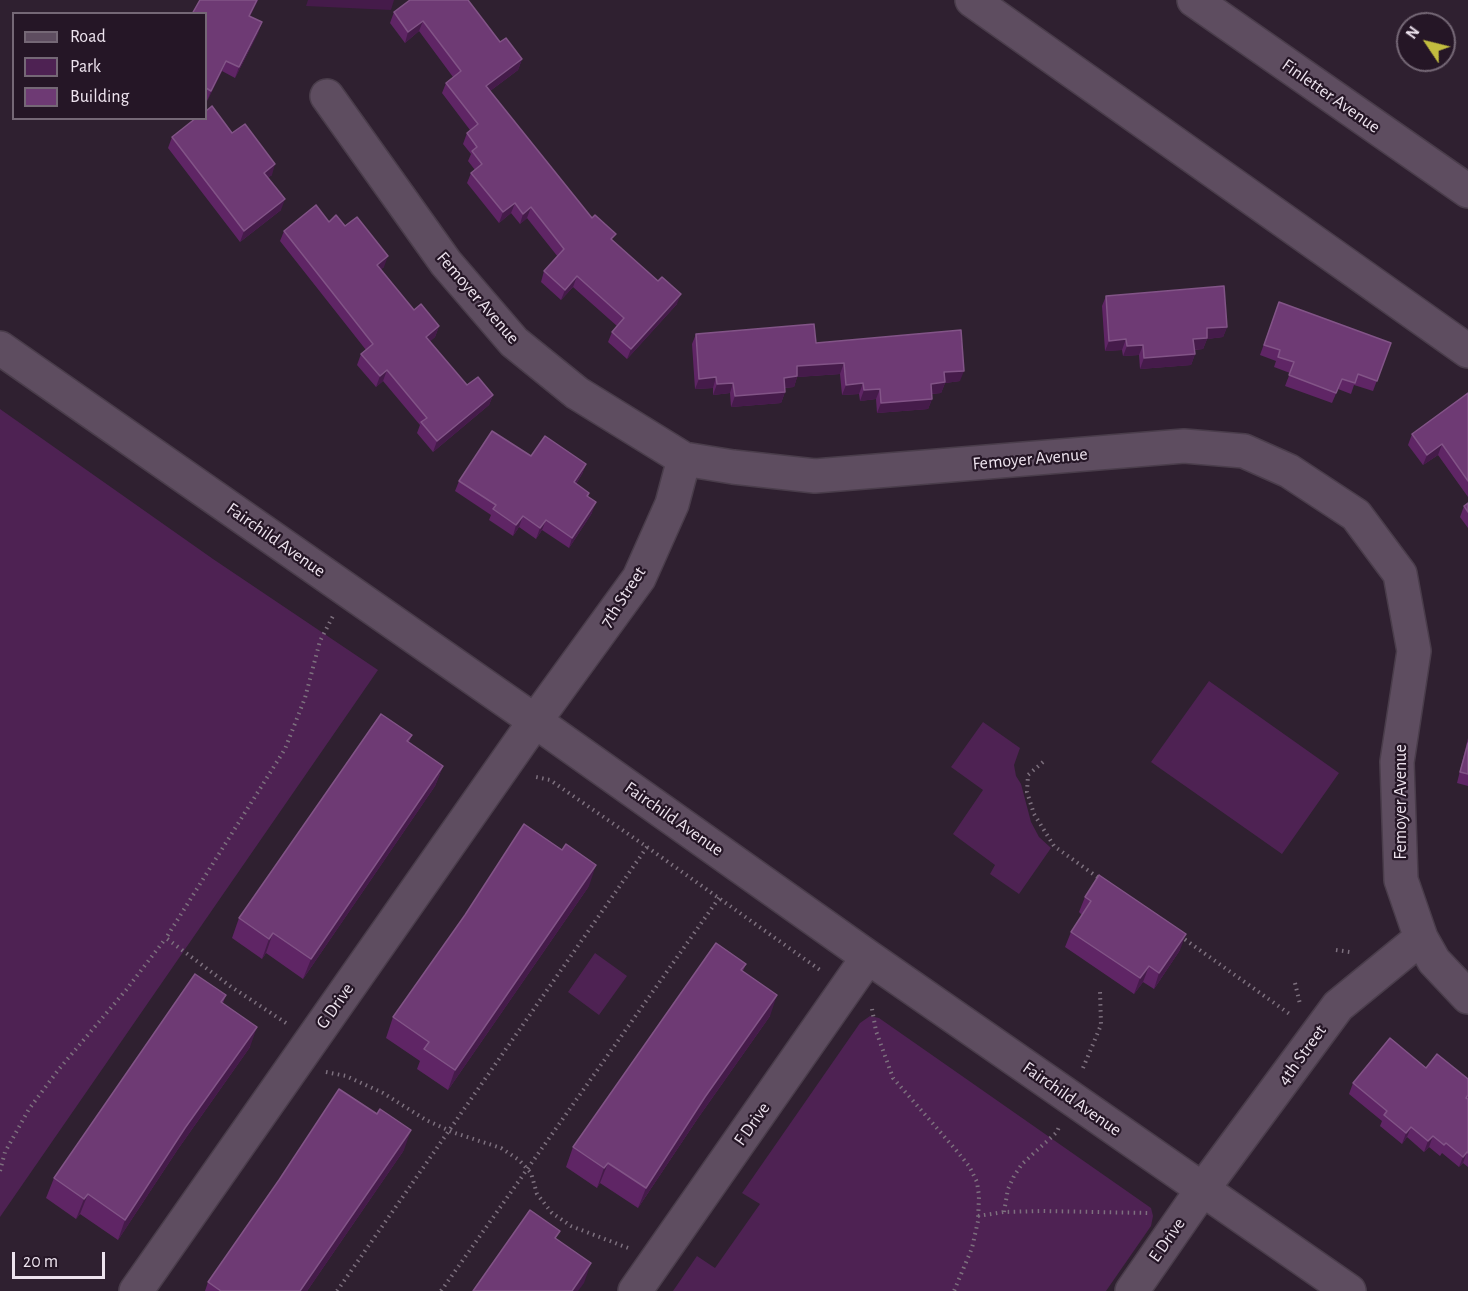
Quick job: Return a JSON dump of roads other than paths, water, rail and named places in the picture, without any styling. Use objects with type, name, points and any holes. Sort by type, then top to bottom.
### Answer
[{"type":"street","points":[[972,0],[1468,351]]},
{"type":"street","name":"Finletter Avenue","points":[[1194,0],[1468,191]]},
{"type":"street","name":"Femoyer Avenue","points":[[327,96],[446,263],[514,342],[577,393],[684,459],[815,476],[1184,446],[1244,451],[1289,471],[1356,515],[1400,574],[1414,651],[1397,762],[1401,880],[1420,938],[1434,961],[1468,998]]},
{"type":"street","name":"Fairchild Avenue","points":[[0,348],[535,721],[868,957],[1349,1291]]},
{"type":"street","name":"7th Street","points":[[535,721],[639,578],[672,504],[684,459]]},
{"type":"street","name":"G Drive","points":[[136,1291],[535,721]]},
{"type":"street","name":"4th Street","points":[[1202,1190],[1338,1006],[1420,938]]},
{"type":"street","name":"F Drive","points":[[635,1291],[868,957]]},
{"type":"street","name":"E Drive","points":[[1132,1291],[1202,1190]]}]
